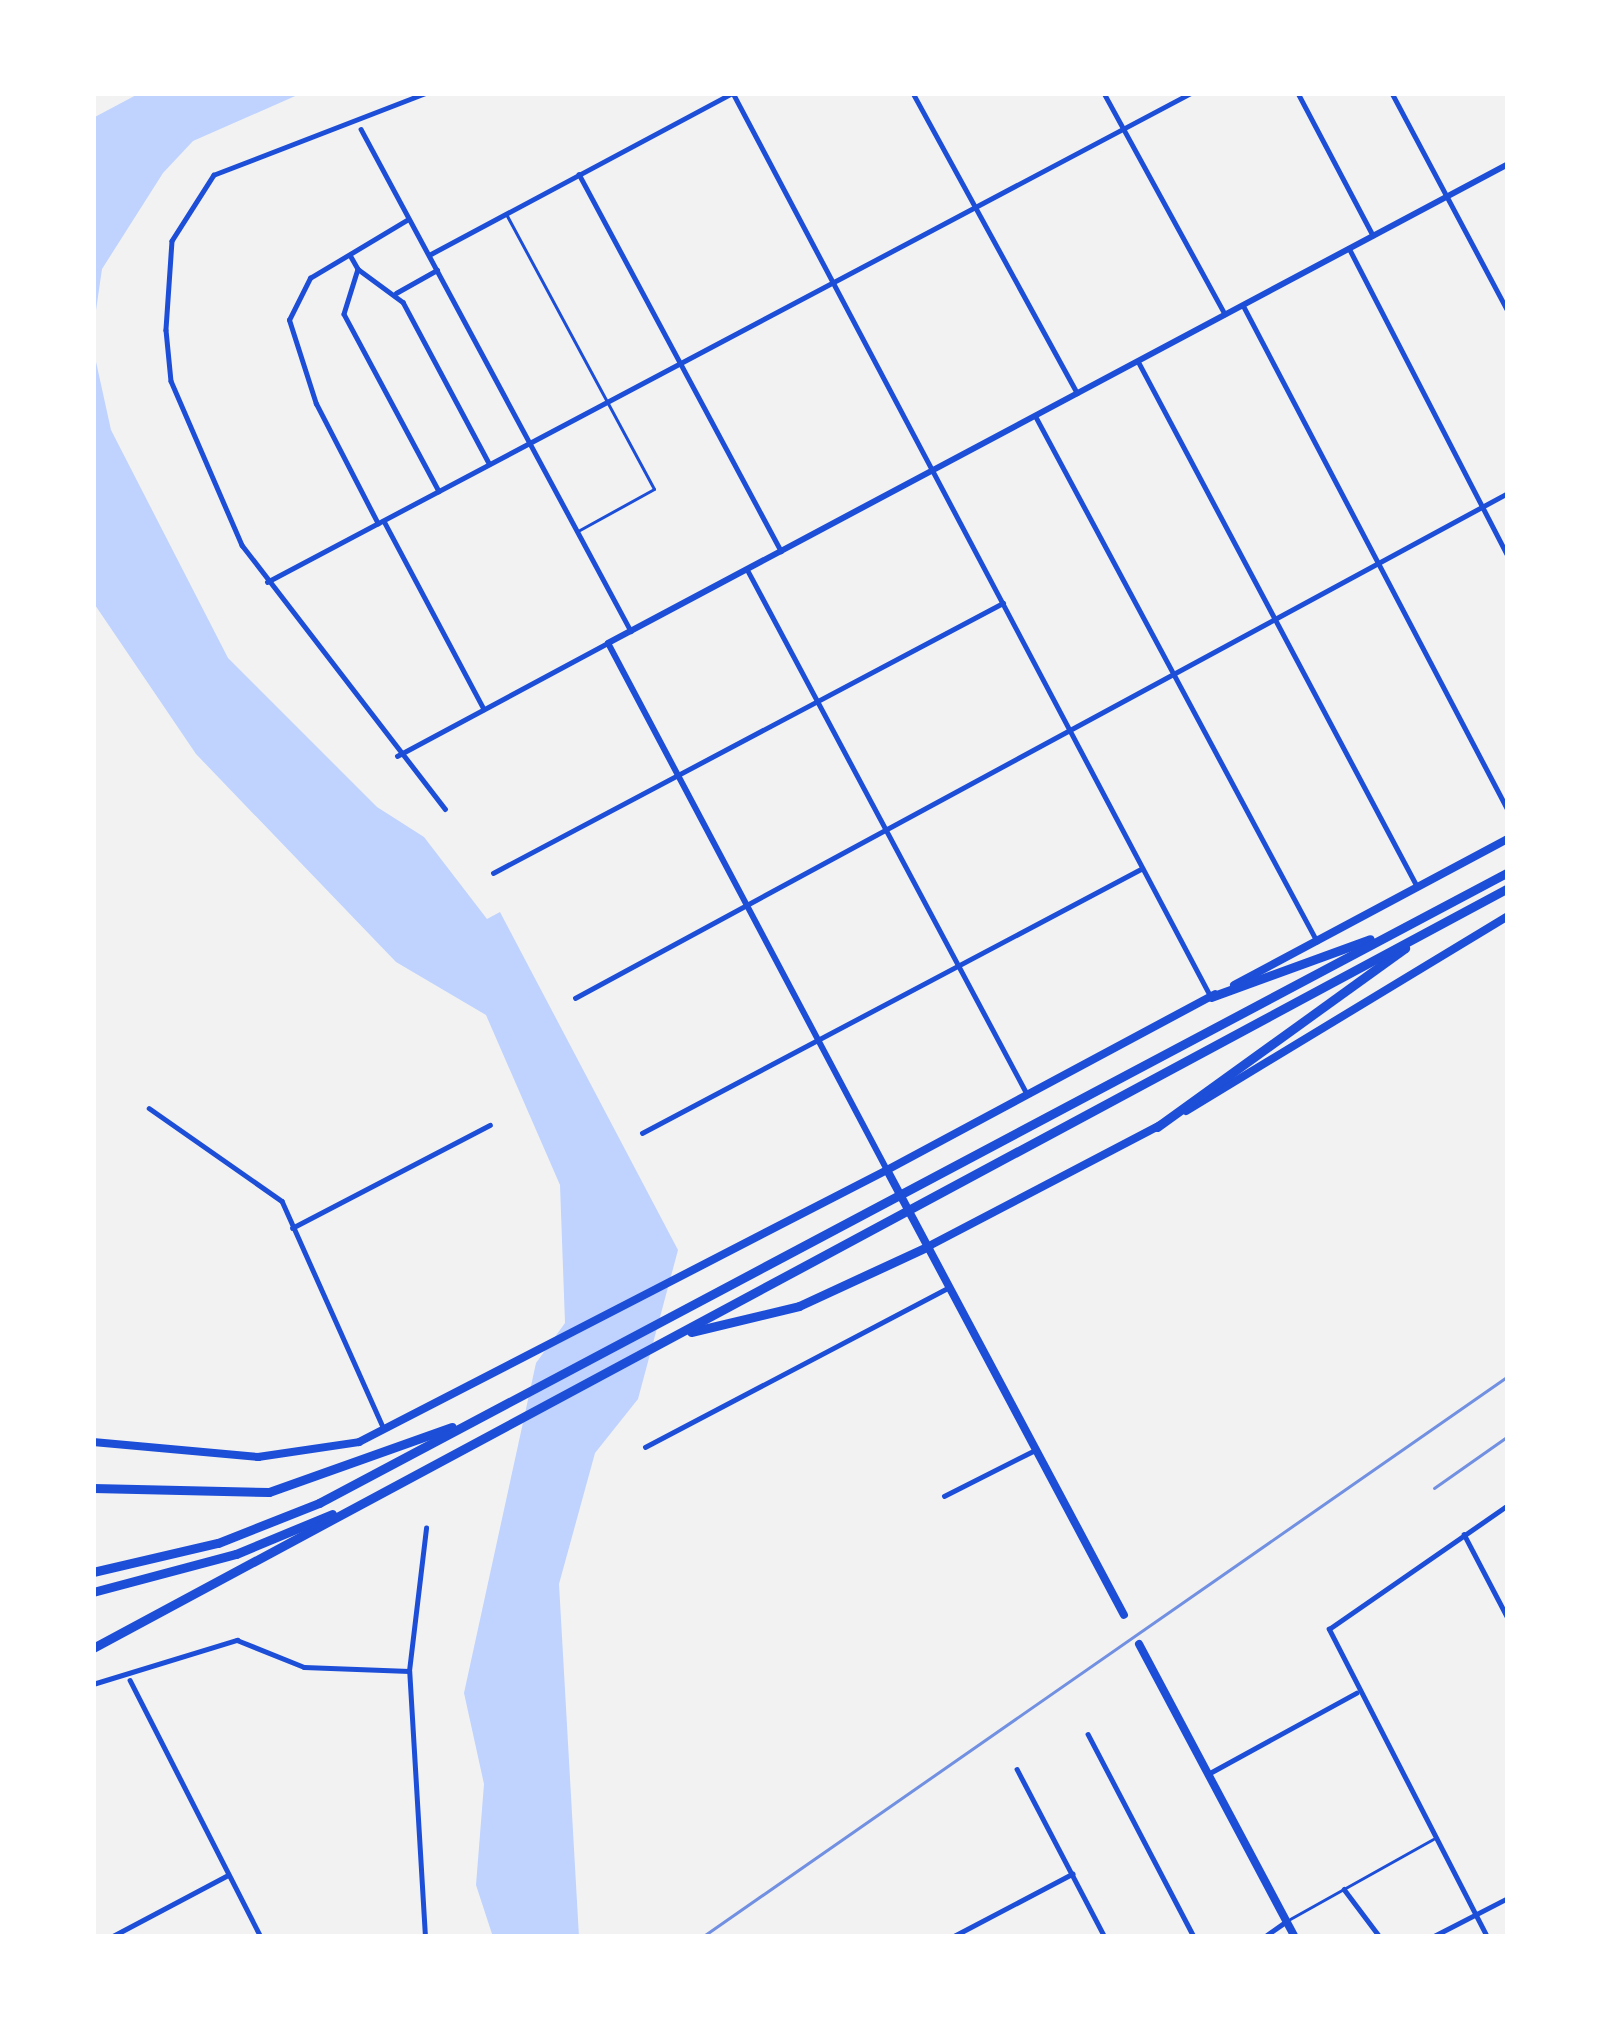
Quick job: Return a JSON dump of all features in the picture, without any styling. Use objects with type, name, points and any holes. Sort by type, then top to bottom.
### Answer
[{"type":"highway","points":[[93,1572],[287,1518],[1508,872]]},
{"type":"highway","points":[[93,1648],[1508,888]]},
{"type":"highway","points":[[1211,997],[1424,916]]},
{"type":"highway","points":[[1156,1127],[1432,928]]},
{"type":"highway","points":[[674,1337],[799,1306],[929,1246]]},
{"type":"highway","points":[[93,1488],[269,1492],[491,1412]]},
{"type":"highway","points":[[93,1592],[236,1555],[382,1491]]},
{"type":"main road","points":[[93,1442],[258,1457],[385,1432],[1028,1097],[1508,838]]},
{"type":"main road","points":[[929,1246],[1156,1127],[1508,916]]},
{"type":"main road","points":[[887,1170],[1124,1616]]},
{"type":"main road","points":[[1139,1644],[1295,1937]]},
{"type":"street","points":[[428,93],[360,127],[214,176],[172,241],[171,382],[215,494],[268,582],[396,756],[445,809]]},
{"type":"street","points":[[429,255],[732,93],[1211,997]]},
{"type":"street","points":[[913,93],[1077,393]]},
{"type":"street","points":[[1104,93],[1226,314]]},
{"type":"street","points":[[268,582],[1191,93]]},
{"type":"street","points":[[1298,93],[1373,236]]},
{"type":"street","points":[[1392,93],[1508,311]]},
{"type":"street","points":[[360,127],[631,631]]},
{"type":"street","points":[[396,756],[1508,164]]},
{"type":"street","points":[[578,174],[781,551]]},
{"type":"street","points":[[410,218],[310,278],[289,320],[316,404],[484,710]]},
{"type":"street","points":[[1349,248],[1508,556]]},
{"type":"street","points":[[350,255],[358,269],[396,293],[490,465]]},
{"type":"street","points":[[358,269],[344,314],[439,491]]},
{"type":"street","points":[[396,293],[437,270]]},
{"type":"street","points":[[1243,305],[1508,810]]},
{"type":"street","points":[[1137,361],[1417,886]]},
{"type":"street","points":[[1035,416],[1317,941]]},
{"type":"street","points":[[575,998],[1508,493]]},
{"type":"street","points":[[747,569],[1028,1097]]},
{"type":"street","points":[[493,873],[1003,603]]},
{"type":"street","points":[[608,643],[887,1170]]},
{"type":"street","points":[[642,1133],[1143,868]]},
{"type":"street","points":[[149,1108],[282,1201],[385,1432]]},
{"type":"street","points":[[292,1228],[490,1126]]},
{"type":"street","points":[[646,1447],[950,1287]]},
{"type":"street","points":[[944,1496],[1038,1448]]},
{"type":"street","points":[[1487,1937],[1329,1629],[1508,1505]]},
{"type":"street","points":[[425,1937],[410,1671],[426,1528]]},
{"type":"street","points":[[1464,1534],[1508,1618]]},
{"type":"street","points":[[93,1684],[129,1678],[237,1640],[304,1667],[410,1671]]},
{"type":"street","points":[[129,1678],[261,1937]]},
{"type":"street","points":[[1208,1774],[1358,1692]]},
{"type":"street","points":[[1088,1734],[1194,1937]]},
{"type":"street","points":[[1017,1769],[1105,1937]]},
{"type":"street","points":[[952,1937],[1072,1874]]},
{"type":"street","points":[[111,1937],[229,1875]]},
{"type":"street","points":[[1344,1889],[1380,1937]]},
{"type":"street","points":[[1432,1937],[1508,1898]]},
{"type":"street","points":[[1264,1937],[1286,1921]]},
{"type":"lane","points":[[505,213],[653,488],[578,531]]},
{"type":"lane","points":[[1286,1921],[1435,1838]]},
{"type":"water","points":[[140,93],[302,93],[193,141],[163,173],[102,269],[93,331],[93,118]]},
{"type":"water","points":[[93,348],[111,430],[228,658],[377,807],[424,837],[487,919],[500,912],[678,1250],[638,1399],[595,1453],[559,1584],[579,1937],[493,1937],[476,1885],[484,1784],[464,1693],[536,1363],[565,1323],[560,1185],[486,1015],[396,962],[196,754],[93,602]]},
{"type":"railway","points":[[702,1937],[1508,1376]]},
{"type":"railway","points":[[1434,1488],[1508,1436]]}]
